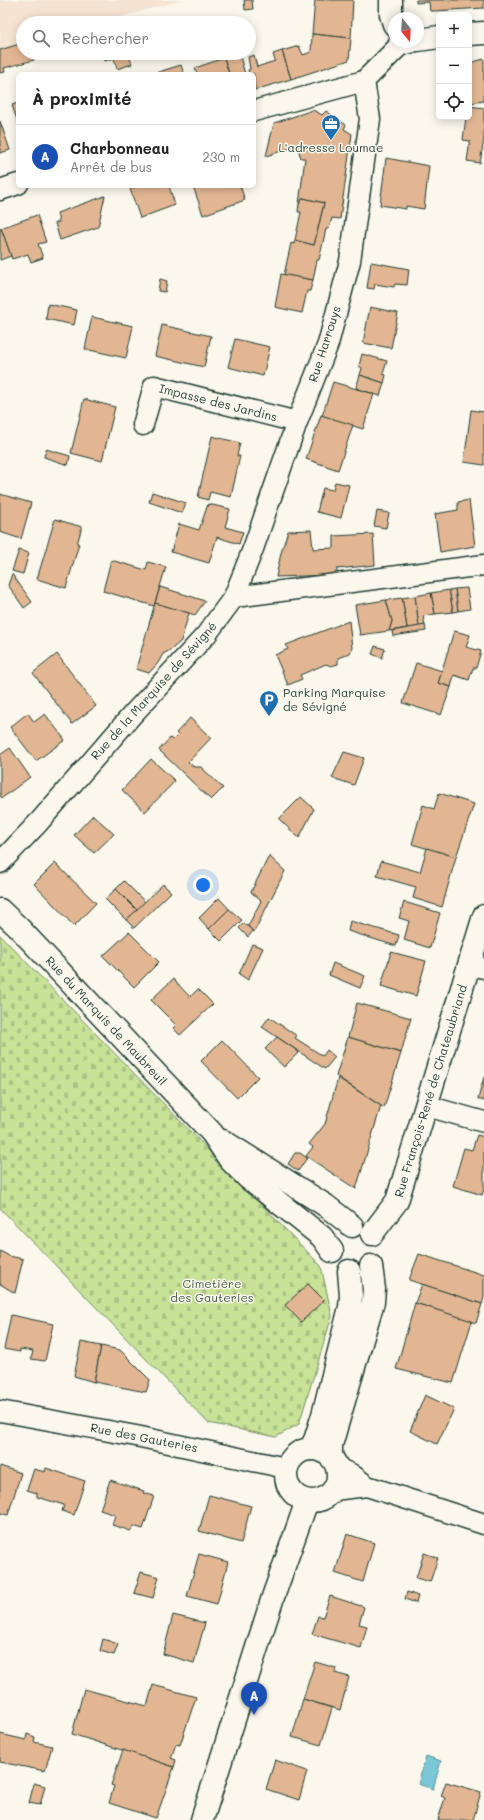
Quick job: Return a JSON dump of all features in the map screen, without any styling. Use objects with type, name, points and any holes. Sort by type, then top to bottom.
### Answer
[{"type":"street","points":[[391,0],[391,12]]},
{"type":"street","points":[[472,34],[484,33]]},
{"type":"street","points":[[424,39],[436,37]]},
{"type":"street","points":[[256,110],[364,81],[400,48]]},
{"type":"street","name":"Rue Harrouys","points":[[234,597],[253,549],[297,422],[328,344],[350,261],[370,119],[364,81]]},
{"type":"street","points":[[0,190],[16,185]]},
{"type":"street","name":"Impasse des Jardins","points":[[143,425],[154,386],[297,422]]},
{"type":"street","points":[[234,597],[484,565]]},
{"type":"street","name":"Rue de la Marquise de Sévigné","points":[[0,863],[39,822],[132,714],[206,635],[234,597]]},
{"type":"street","name":"Rue du Marquis de Maubreuil","points":[[0,910],[24,933],[212,1133],[230,1160],[248,1178],[282,1207],[322,1237],[332,1251]]},
{"type":"street","name":"Rue François-René de Chateaubriand","points":[[372,1234],[397,1202],[427,1106],[477,966],[484,916]]},
{"type":"street","points":[[427,1106],[484,1122]]},
{"type":"street","name":"Rue du Marquis de Maubreuil","points":[[212,1133],[325,1205],[352,1226]]},
{"type":"street","points":[[352,1226],[360,1227],[372,1234],[378,1246],[375,1260],[371,1266],[356,1272],[349,1271],[337,1263],[332,1251],[335,1238],[340,1232],[352,1226]]},
{"type":"street","points":[[371,1266],[374,1289],[373,1302],[331,1445],[334,1462],[338,1475],[333,1490],[322,1499],[307,1501],[297,1496],[290,1489],[286,1479],[286,1468],[295,1455],[310,1449],[325,1452],[334,1462],[367,1486],[484,1524]]},
{"type":"street","points":[[310,1449],[315,1440],[323,1415],[350,1307],[351,1296],[349,1271]]},
{"type":"street","name":"Rue des Gauteries","points":[[0,1411],[136,1436],[286,1468]]},
{"type":"street","points":[[333,1490],[367,1486]]},
{"type":"street","points":[[202,1820],[273,1597],[307,1501]]},
{"type":"shaded area","points":[[0,0],[182,0],[124,16],[16,16],[16,45],[0,50]]},
{"type":"green space","name":"Cimetière des Gauteries","points":[[0,935],[321,1266],[332,1316],[299,1424],[276,1437],[208,1423],[0,1208]]},
{"type":"water","points":[[426,1756],[441,1761],[433,1789],[418,1784]]},
{"type":"building","points":[[244,0],[252,0],[253,9],[245,10]]},
{"type":"building","points":[[315,0],[353,0],[351,38],[312,34]]},
{"type":"building","points":[[416,0],[484,0],[484,8],[430,11],[429,2],[416,3]]},
{"type":"building","points":[[312,34],[351,38],[349,60],[291,79],[282,51],[299,46],[303,55],[311,52]]},
{"type":"building","points":[[16,45],[16,60],[34,60],[4,68],[5,72],[0,73],[0,50]]},
{"type":"building","points":[[282,51],[291,79],[256,90],[256,72],[248,72],[248,70],[250,69],[248,60],[255,60],[257,67],[275,61],[273,54]]},
{"type":"building","points":[[484,59],[484,101],[472,103],[472,62]]},
{"type":"building","points":[[115,60],[131,60],[132,64],[117,69]]},
{"type":"building","points":[[218,60],[225,60],[228,72],[196,72],[195,68]]},
{"type":"building","points":[[225,60],[241,60],[244,72],[228,72]]},
{"type":"building","points":[[181,65],[183,72],[158,72]]},
{"type":"building","points":[[16,104],[16,117],[12,105]]},
{"type":"building","points":[[472,106],[484,108],[484,139],[480,163],[467,161],[470,141],[463,140],[466,120],[472,120]]},
{"type":"building","points":[[313,110],[322,115],[326,111],[346,125],[344,129],[352,134],[340,219],[332,218],[329,229],[326,229],[313,280],[284,275],[291,243],[294,244],[295,240],[314,245],[324,203],[303,198],[299,204],[305,158],[301,158],[297,146],[266,156],[274,123]]},
{"type":"building","points":[[0,121],[10,150],[0,153]]},
{"type":"building","points":[[386,158],[429,166],[424,209],[406,206],[406,209],[380,205]]},
{"type":"building","points":[[170,188],[175,205],[140,218],[130,189]]},
{"type":"building","points":[[194,188],[241,188],[245,200],[203,215]]},
{"type":"building","points":[[105,196],[98,227],[60,240],[55,223],[59,222],[57,213]]},
{"type":"building","points":[[303,198],[324,203],[314,245],[295,240],[301,212],[298,212],[299,204]]},
{"type":"building","points":[[37,215],[46,242],[38,244],[43,258],[31,262],[28,254],[12,259],[1,228]]},
{"type":"building","points":[[0,228],[11,256],[0,260]]},
{"type":"building","points":[[371,262],[409,269],[407,285],[395,284],[394,287],[375,284],[374,289],[367,288]]},
{"type":"building","points":[[281,274],[313,280],[310,291],[307,291],[302,313],[275,307]]},
{"type":"building","points":[[160,279],[167,281],[165,292],[158,291]]},
{"type":"building","points":[[48,304],[77,310],[74,325],[46,319]]},
{"type":"building","points":[[370,307],[398,313],[391,348],[363,343]]},
{"type":"building","points":[[92,317],[133,326],[126,358],[85,349]]},
{"type":"building","points":[[162,325],[211,336],[204,367],[155,356]]},
{"type":"building","points":[[235,339],[270,347],[263,376],[228,367]]},
{"type":"building","points":[[362,354],[387,361],[383,374],[386,375],[384,383],[360,375],[362,368],[359,366]]},
{"type":"building","points":[[360,375],[384,383],[380,396],[356,388]]},
{"type":"building","points":[[333,382],[374,394],[363,429],[322,416]]},
{"type":"building","points":[[84,399],[115,407],[102,461],[71,453]]},
{"type":"building","points":[[471,410],[484,412],[484,465],[464,462]]},
{"type":"building","points":[[321,415],[353,425],[338,470],[306,459]]},
{"type":"building","points":[[212,436],[240,443],[237,456],[240,456],[231,497],[210,492],[208,500],[198,497]]},
{"type":"building","points":[[46,449],[70,456],[68,465],[44,457]]},
{"type":"building","points":[[335,482],[349,485],[341,518],[317,512],[323,488],[333,490]]},
{"type":"building","points":[[152,492],[186,503],[182,513],[149,502]]},
{"type":"building","points":[[0,494],[31,503],[21,539],[0,532]]},
{"type":"building","points":[[469,500],[475,546],[440,552],[435,514],[458,510],[458,502]]},
{"type":"building","points":[[208,504],[230,509],[225,527],[243,532],[239,544],[217,537],[209,563],[171,552],[179,524],[199,530]]},
{"type":"building","points":[[377,511],[389,513],[386,528],[374,526]]},
{"type":"building","points":[[55,519],[82,527],[77,544],[79,544],[66,588],[37,579]]},
{"type":"building","points":[[311,530],[313,549],[334,548],[334,536],[373,534],[375,565],[337,569],[337,574],[333,575],[276,577],[281,553],[288,531]]},
{"type":"building","points":[[19,550],[29,553],[23,574],[12,571]]},
{"type":"building","points":[[111,560],[146,570],[148,562],[166,567],[154,606],[103,591]]},
{"type":"building","points":[[12,574],[32,602],[24,608],[8,585]]},
{"type":"building","points":[[160,587],[205,601],[195,615],[155,603]]},
{"type":"building","points":[[467,588],[470,609],[458,611],[455,589]]},
{"type":"building","points":[[455,589],[458,611],[453,612],[449,590]]},
{"type":"building","points":[[449,590],[453,612],[435,614],[431,593]]},
{"type":"building","points":[[431,593],[435,614],[423,616],[425,625],[419,627],[415,596]]},
{"type":"building","points":[[415,596],[419,627],[407,628],[402,598]]},
{"type":"building","points":[[402,598],[407,628],[389,631],[392,621],[386,600]]},
{"type":"building","points":[[386,600],[392,621],[389,631],[360,635],[355,605]]},
{"type":"building","points":[[155,603],[189,613],[181,641],[172,649],[163,654],[158,663],[149,673],[136,669]]},
{"type":"building","points":[[349,621],[352,648],[350,653],[338,658],[338,664],[331,666],[326,664],[300,675],[302,679],[288,685],[275,655],[288,649],[286,645]]},
{"type":"building","points":[[425,625],[426,631],[393,636],[392,631]]},
{"type":"building","points":[[454,631],[470,635],[466,647],[481,651],[476,668],[473,668],[469,680],[454,675],[451,687],[438,683]]},
{"type":"building","points":[[375,646],[385,649],[382,658],[372,654]]},
{"type":"building","points":[[57,654],[96,706],[72,724],[33,673]]},
{"type":"building","points":[[416,663],[442,671],[438,683],[451,687],[441,715],[403,703]]},
{"type":"building","points":[[28,713],[34,722],[45,714],[65,740],[36,761],[10,727]]},
{"type":"building","points":[[190,718],[211,738],[188,762],[194,767],[201,767],[223,788],[211,800],[159,750],[170,738],[173,740],[178,735],[176,733]]},
{"type":"building","points":[[10,748],[30,777],[2,798],[0,796],[0,755]]},
{"type":"building","points":[[344,752],[364,758],[354,785],[332,778]]},
{"type":"building","points":[[151,759],[175,781],[145,812],[122,790]]},
{"type":"building","points":[[439,793],[474,804],[456,857],[412,844],[423,805],[434,809]]},
{"type":"building","points":[[301,797],[314,809],[299,838],[279,819]]},
{"type":"building","points":[[93,815],[114,834],[94,853],[74,835]]},
{"type":"building","points":[[427,848],[456,857],[442,907],[413,898],[416,887],[377,876],[381,861],[420,872]]},
{"type":"building","points":[[269,856],[285,871],[254,932],[248,926],[261,901],[251,892]]},
{"type":"building","points":[[55,863],[96,903],[74,926],[34,884]]},
{"type":"building","points":[[124,881],[145,902],[137,910],[116,889]]},
{"type":"building","points":[[163,884],[171,892],[134,928],[126,920]]},
{"type":"building","points":[[116,889],[137,910],[126,920],[105,899]]},
{"type":"building","points":[[219,898],[229,909],[209,929],[199,918]]},
{"type":"building","points":[[404,902],[440,913],[430,948],[404,940],[409,921],[399,918]]},
{"type":"building","points":[[229,909],[242,920],[221,941],[209,929]]},
{"type":"building","points":[[350,921],[399,935],[396,946],[348,931]]},
{"type":"building","points":[[244,923],[253,931],[248,937],[239,928]]},
{"type":"building","points":[[129,932],[159,962],[134,987],[103,956]]},
{"type":"building","points":[[252,944],[263,948],[248,980],[239,974]]},
{"type":"building","points":[[391,952],[426,961],[416,996],[381,986]]},
{"type":"building","points":[[333,963],[365,976],[360,988],[329,975]]},
{"type":"building","points":[[173,979],[190,997],[198,989],[213,1004],[180,1035],[173,1028],[176,1025],[151,1000]]},
{"type":"building","points":[[357,1003],[411,1018],[401,1053],[348,1037]]},
{"type":"building","points":[[269,1017],[297,1036],[295,1038],[323,1056],[327,1050],[335,1057],[325,1069],[262,1027]]},
{"type":"building","points":[[277,1037],[299,1052],[284,1067],[265,1049]]},
{"type":"building","points":[[348,1037],[401,1053],[384,1108],[336,1076]]},
{"type":"building","points":[[222,1040],[258,1077],[237,1098],[201,1061]]},
{"type":"building","points":[[484,1077],[484,1101],[478,1099]]},
{"type":"building","points":[[338,1078],[381,1106],[356,1189],[306,1156],[313,1147],[309,1144],[325,1124]]},
{"type":"building","points":[[477,1135],[484,1137],[484,1189],[482,1195],[453,1186],[464,1148],[472,1150]]},
{"type":"building","points":[[295,1153],[300,1153],[307,1158],[298,1171],[288,1164]]},
{"type":"building","points":[[0,1251],[9,1256],[23,1259],[15,1293],[0,1284]]},
{"type":"building","points":[[419,1254],[484,1275],[484,1298],[482,1304],[409,1280]]},
{"type":"building","points":[[308,1284],[324,1300],[301,1322],[285,1305]]},
{"type":"building","points":[[422,1284],[482,1304],[476,1323],[415,1303]]},
{"type":"building","points":[[415,1303],[472,1321],[453,1383],[396,1369]]},
{"type":"building","points":[[11,1315],[53,1324],[45,1361],[31,1359],[33,1351],[20,1349],[20,1352],[4,1349]]},
{"type":"building","points":[[81,1342],[101,1346],[94,1382],[74,1376]]},
{"type":"building","points":[[101,1346],[120,1350],[150,1380],[146,1392],[94,1382]]},
{"type":"building","points":[[425,1395],[454,1409],[437,1444],[410,1431]]},
{"type":"building","points":[[0,1466],[21,1473],[8,1515],[0,1513]]},
{"type":"building","points":[[46,1468],[85,1481],[74,1515],[62,1511],[64,1505],[37,1497],[37,1493],[27,1490],[34,1469],[45,1472]]},
{"type":"building","points":[[110,1480],[144,1491],[143,1493],[154,1496],[143,1529],[133,1526],[131,1531],[112,1525],[115,1515],[100,1510]]},
{"type":"building","points":[[209,1495],[251,1506],[241,1543],[199,1531]]},
{"type":"building","points":[[347,1534],[374,1543],[363,1582],[335,1573]]},
{"type":"building","points":[[424,1553],[438,1558],[430,1582],[416,1578]]},
{"type":"building","points":[[199,1554],[228,1562],[217,1604],[187,1596]]},
{"type":"building","points":[[141,1572],[159,1577],[153,1598],[134,1593]]},
{"type":"building","points":[[407,1592],[418,1596],[416,1603],[405,1599]]},
{"type":"building","points":[[330,1596],[364,1607],[359,1624],[367,1626],[361,1648],[312,1634],[318,1616],[323,1617]]},
{"type":"building","points":[[173,1615],[205,1623],[194,1663],[163,1654]]},
{"type":"building","points":[[103,1639],[118,1644],[114,1655],[100,1651]]},
{"type":"building","points":[[315,1662],[336,1668],[335,1673],[349,1677],[340,1710],[303,1699]]},
{"type":"building","points":[[153,1685],[196,1697],[180,1745],[176,1744],[171,1758],[176,1760],[174,1767],[72,1734],[84,1689],[147,1706]]},
{"type":"building","points":[[303,1699],[332,1708],[321,1745],[292,1737]]},
{"type":"building","points":[[0,1734],[26,1740],[27,1734],[35,1737],[34,1742],[52,1746],[45,1771],[0,1762]]},
{"type":"building","points":[[123,1750],[174,1767],[156,1818],[109,1803],[114,1786],[111,1785]]},
{"type":"building","points":[[275,1760],[307,1771],[299,1800],[266,1789]]},
{"type":"building","points":[[446,1782],[481,1792],[473,1820],[438,1820],[445,1798],[441,1796]]},
{"type":"building","points":[[34,1783],[45,1786],[40,1805],[29,1803]]},
{"type":"place","name":"L'adresse Loumae","points":[[331,141]]},
{"type":"place","name":"Parking Marquise de Sévigné","points":[[269,717]]},
{"type":"place","name":"Charbonneau","points":[[254,1715]]}]
